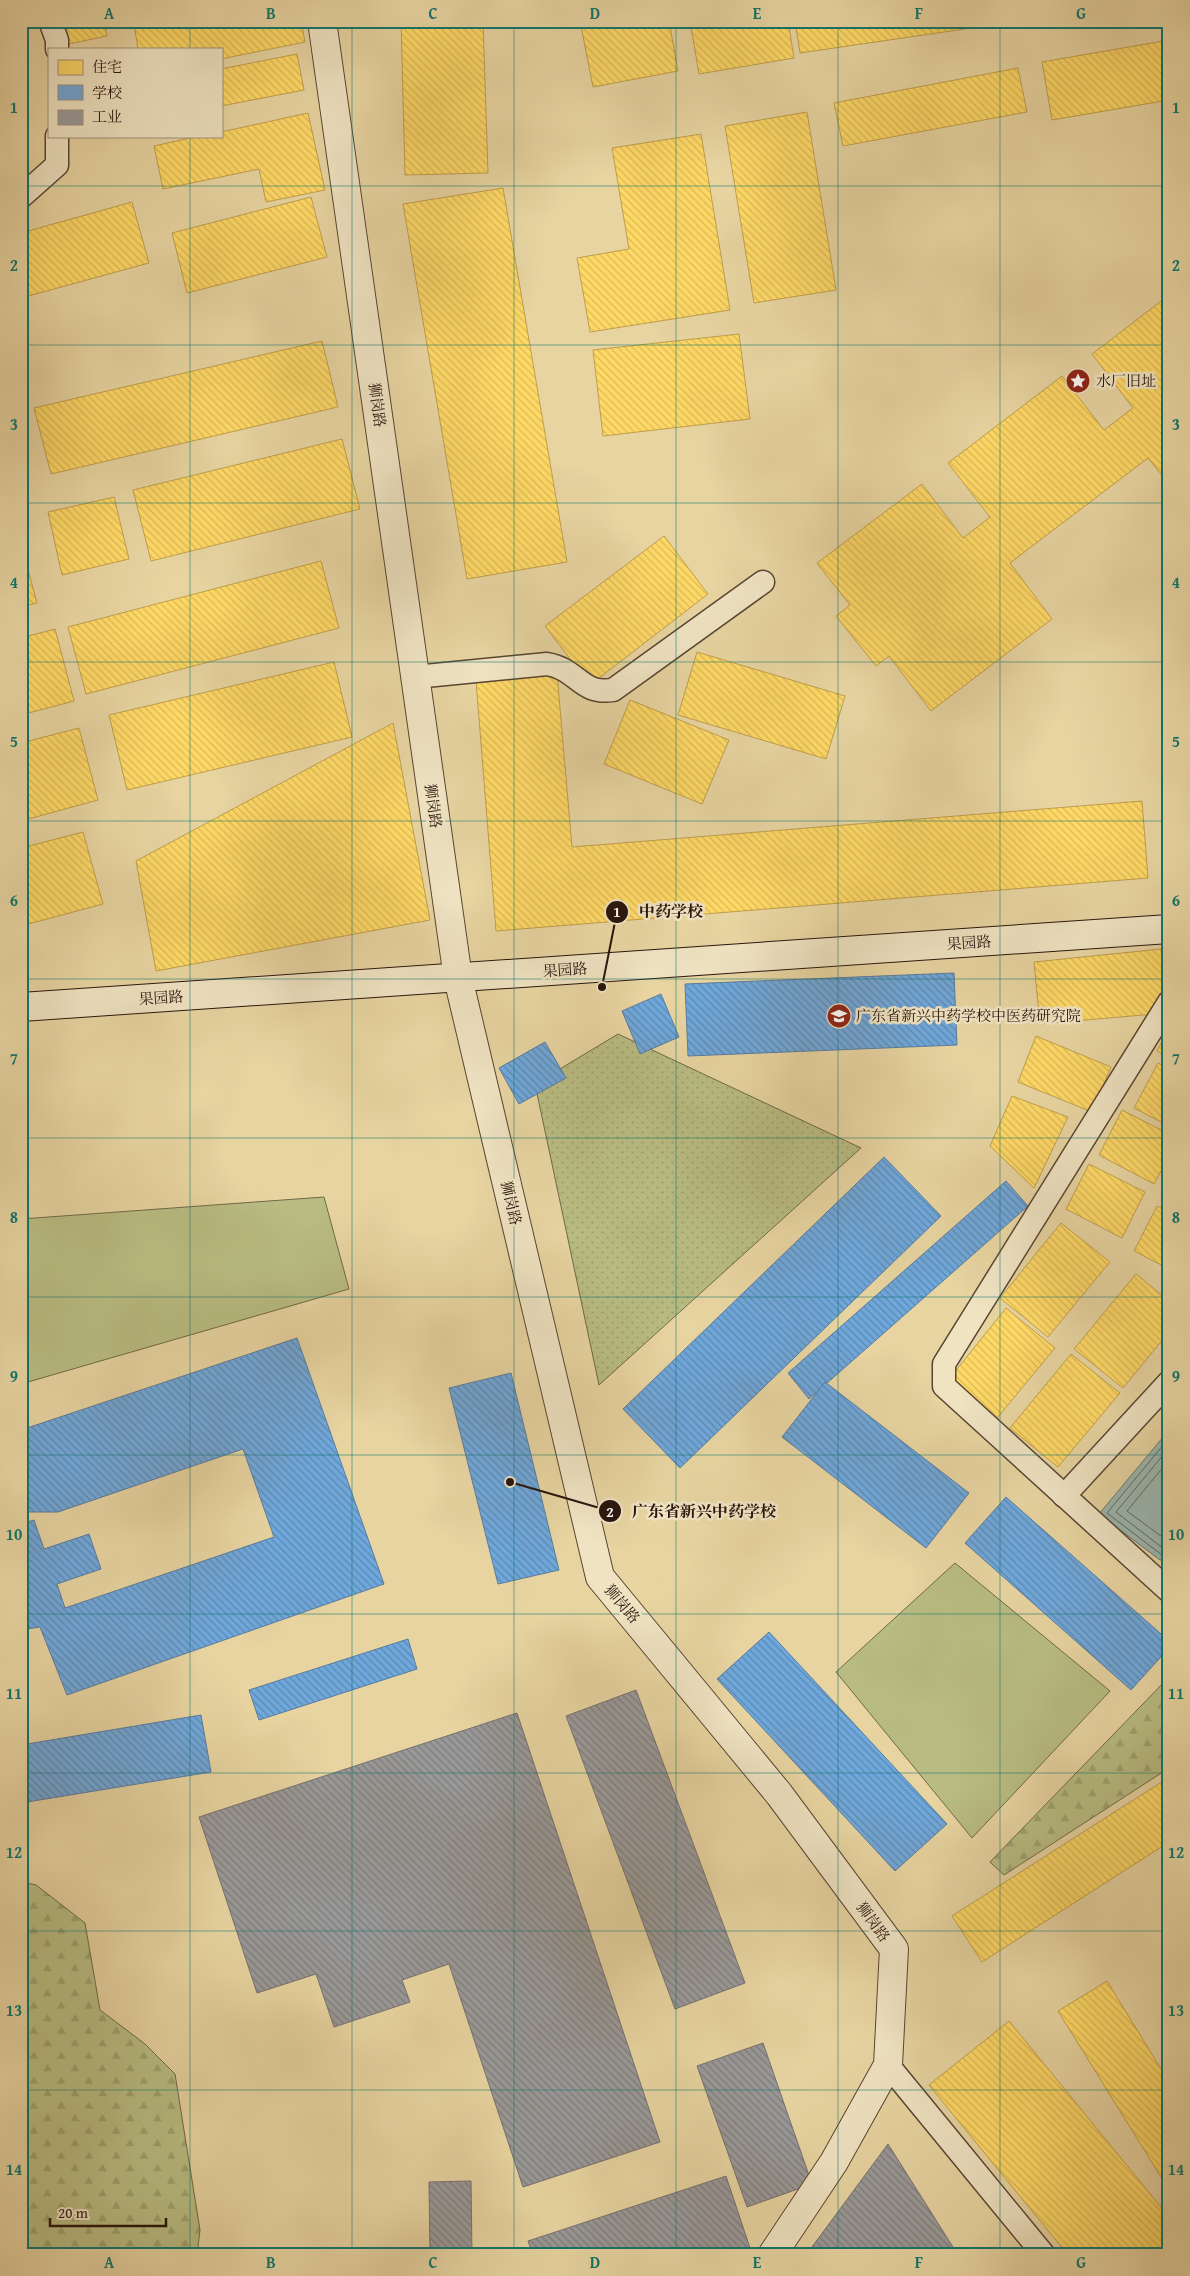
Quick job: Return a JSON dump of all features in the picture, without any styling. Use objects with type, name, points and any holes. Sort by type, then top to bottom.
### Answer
[{"type":"street","name":"狮岗路","points":[[322,21],[458,978],[600,1577],[779,1794],[894,1949],[888,2065],[834,2162],[772,2255]]},
{"type":"street","name":"果园路","points":[[21,1007],[1169,930]]},
{"type":"lane","points":[[50,21],[57,40],[57,48]]},
{"type":"lane","points":[[21,197],[57,164],[57,138]]},
{"type":"lane","points":[[415,677],[547,664],[562,666],[591,690],[600,692],[613,690],[763,582]]},
{"type":"lane","points":[[1169,1002],[944,1364],[944,1386],[1169,1591]]},
{"type":"lane","points":[[1064,1496],[1169,1382]]},
{"type":"lane","points":[[888,2065],[1044,2255]]},
{"type":"green space","points":[[618,1034],[861,1148],[599,1385],[535,1084]]},
{"type":"green space","points":[[324,1197],[349,1289],[21,1384],[21,1219]]},
{"type":"green space","points":[[955,1563],[1110,1691],[972,1838],[836,1672]]},
{"type":"green space","points":[[1169,1677],[1169,1768],[1004,1875],[990,1862]]},
{"type":"green space","points":[[21,1882],[36,1885],[85,1923],[100,2010],[145,2044],[175,2074],[200,2230],[197,2255],[21,2255]]},
{"type":"water","points":[[1169,1430],[1169,1561],[1160,1560],[1099,1514]]},
{"type":"building: 住宅","points":[[59,21],[104,21],[107,36],[64,45]]},
{"type":"building: 住宅","points":[[149,21],[301,21],[305,42],[222,59],[222,48],[138,48],[134,24]]},
{"type":"building: 住宅","points":[[401,21],[483,21],[488,173],[405,175]]},
{"type":"building: 住宅","points":[[580,21],[669,21],[678,71],[593,87]]},
{"type":"building: 住宅","points":[[690,21],[788,21],[794,58],[699,74]]},
{"type":"building: 住宅","points":[[795,21],[984,21],[985,26],[800,53]]},
{"type":"building: 住宅","points":[[1169,40],[1169,100],[1052,120],[1042,62]]},
{"type":"building: 住宅","points":[[297,54],[304,90],[222,106],[222,69]]},
{"type":"building: 住宅","points":[[1018,68],[1027,112],[843,146],[834,103]]},
{"type":"building: 住宅","points":[[807,112],[836,290],[754,303],[725,126]]},
{"type":"building: 住宅","points":[[308,113],[325,190],[266,202],[259,169],[163,189],[154,146],[190,138],[222,138],[222,132]]},
{"type":"building: 住宅","points":[[701,134],[730,310],[590,332],[577,258],[629,249],[612,148]]},
{"type":"building: 住宅","points":[[503,188],[567,562],[467,579],[403,204]]},
{"type":"building: 住宅","points":[[311,197],[327,257],[187,293],[172,233]]},
{"type":"building: 住宅","points":[[132,202],[149,263],[21,298],[21,233]]},
{"type":"building: 住宅","points":[[1169,295],[1169,484],[1148,458],[1010,563],[1052,619],[931,711],[889,656],[876,666],[836,616],[850,605],[817,563],[922,484],[963,538],[990,517],[948,463],[1062,376],[1104,430],[1133,408],[1092,354]]},
{"type":"building: 住宅","points":[[739,334],[750,419],[603,436],[593,350]]},
{"type":"building: 住宅","points":[[322,341],[338,407],[51,474],[34,408]]},
{"type":"building: 住宅","points":[[342,439],[360,509],[151,561],[133,490]]},
{"type":"building: 住宅","points":[[114,497],[129,559],[62,575],[48,512]]},
{"type":"building: 住宅","points":[[664,536],[708,594],[590,685],[545,626]]},
{"type":"building: 住宅","points":[[21,544],[37,603],[21,607]]},
{"type":"building: 住宅","points":[[321,561],[339,628],[86,694],[68,627]]},
{"type":"building: 住宅","points":[[55,629],[74,701],[21,715],[21,638]]},
{"type":"building: 住宅","points":[[697,652],[845,696],[826,759],[678,715]]},
{"type":"building: 住宅","points":[[334,662],[352,737],[127,790],[109,715]]},
{"type":"building: 住宅","points":[[557,673],[572,847],[1142,801],[1148,878],[496,931],[476,681]]},
{"type":"building: 住宅","points":[[630,700],[729,740],[702,804],[604,764]]},
{"type":"building: 住宅","points":[[393,723],[430,920],[156,971],[136,861]]},
{"type":"building: 住宅","points":[[79,728],[98,800],[21,821],[21,743]]},
{"type":"building: 住宅","points":[[83,832],[103,904],[21,926],[21,848]]},
{"type":"building: 住宅","points":[[1161,949],[1166,1013],[1040,1024],[1034,962]]},
{"type":"building: 住宅","points":[[1169,1029],[1169,1057],[1157,1051]]},
{"type":"building: 住宅","points":[[1036,1036],[1111,1067],[1092,1112],[1018,1082]]},
{"type":"building: 住宅","points":[[1158,1063],[1169,1069],[1169,1126],[1134,1108]]},
{"type":"building: 住宅","points":[[1012,1096],[1068,1117],[1034,1188],[990,1146]]},
{"type":"building: 住宅","points":[[1122,1110],[1169,1134],[1169,1156],[1154,1184],[1099,1155]]},
{"type":"building: 住宅","points":[[1089,1164],[1145,1192],[1122,1238],[1066,1209]]},
{"type":"building: 住宅","points":[[1157,1206],[1169,1212],[1169,1269],[1134,1251]]},
{"type":"building: 住宅","points":[[1061,1223],[1110,1262],[1048,1337],[1000,1298]]},
{"type":"building: 住宅","points":[[1136,1274],[1169,1301],[1169,1332],[1123,1388],[1074,1349]]},
{"type":"building: 住宅","points":[[1006,1308],[1055,1348],[993,1423],[945,1384]]},
{"type":"building: 住宅","points":[[1071,1354],[1120,1393],[1058,1467],[1010,1428]]},
{"type":"building: 住宅","points":[[1160,1783],[1169,1796],[1169,1842],[982,1962],[952,1916]]},
{"type":"building: 住宅","points":[[1107,1981],[1169,2082],[1169,2190],[1058,2011]]},
{"type":"building: 住宅","points":[[1009,2021],[1169,2217],[1169,2255],[1068,2255],[929,2085]]},
{"type":"building: 学校","points":[[954,973],[957,1045],[688,1056],[685,984]]},
{"type":"building: 学校","points":[[661,994],[679,1037],[640,1054],[622,1011]]},
{"type":"building: 学校","points":[[545,1042],[566,1078],[519,1104],[499,1068]]},
{"type":"building: 学校","points":[[884,1157],[941,1216],[680,1468],[623,1409]]},
{"type":"building: 学校","points":[[1006,1181],[1028,1206],[809,1399],[788,1373]]},
{"type":"building: 学校","points":[[297,1338],[384,1584],[67,1695],[40,1627],[21,1630],[21,1524],[34,1520],[44,1549],[89,1534],[101,1569],[57,1584],[65,1608],[274,1537],[243,1449],[58,1512],[21,1512],[21,1430]]},
{"type":"building: 学校","points":[[511,1373],[559,1570],[498,1584],[449,1388]]},
{"type":"building: 学校","points":[[825,1382],[969,1493],[926,1548],[782,1437]]},
{"type":"building: 学校","points":[[1006,1497],[1169,1641],[1169,1648],[1131,1690],[965,1543]]},
{"type":"building: 学校","points":[[769,1632],[947,1824],[895,1871],[717,1679]]},
{"type":"building: 学校","points":[[408,1639],[417,1669],[259,1720],[249,1690]]},
{"type":"building: 学校","points":[[201,1715],[211,1772],[21,1803],[21,1745]]},
{"type":"building: 工业","points":[[636,1690],[745,1983],[675,2009],[566,1716]]},
{"type":"building: 工业","points":[[517,1713],[660,2142],[523,2187],[449,1964],[402,1980],[410,2002],[334,2027],[316,1974],[257,1993],[199,1817]]},
{"type":"building: 工业","points":[[763,2043],[812,2184],[747,2207],[697,2066]]},
{"type":"building: 工业","points":[[888,2144],[958,2255],[806,2255]]},
{"type":"building: 工业","points":[[726,2176],[750,2248],[731,2255],[533,2255],[528,2241]]},
{"type":"building: 工业","points":[[471,2181],[472,2255],[430,2255],[429,2182]]},
{"type":"place","name":"水厂旧址","points":[[1078,381]]},
{"type":"place","name":"中药学校","points":[[602,987]]},
{"type":"place","name":"广东省新兴中药学校中医药研究院","points":[[839,1016]]},
{"type":"place","name":"广东省新兴中药学校","points":[[510,1482]]}]
